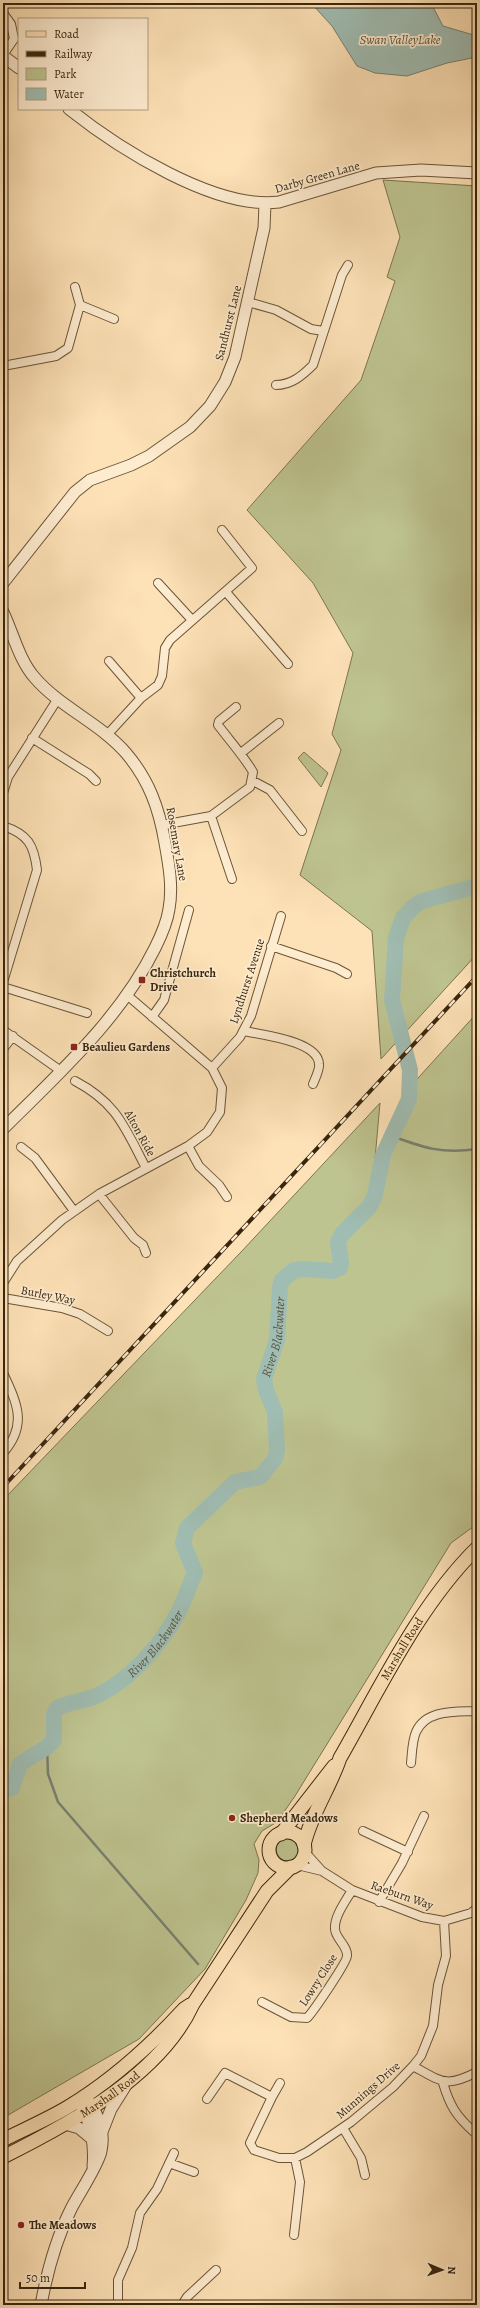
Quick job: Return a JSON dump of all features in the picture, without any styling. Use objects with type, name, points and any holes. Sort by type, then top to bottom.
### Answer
[{"type":"main road","name":"Marshall Road","points":[[281,1834],[340,1758],[421,1620],[451,1577],[477,1548]]},
{"type":"main road","name":"Marshall Road","points":[[304,1848],[309,1826],[333,1779],[340,1758]]},
{"type":"main road","points":[[288,1833],[295,1835],[304,1848],[302,1860],[294,1866],[281,1867],[272,1859],[269,1850],[271,1843],[281,1834],[288,1833]]},
{"type":"main road","name":"Marshall Road","points":[[267,1891],[272,1859]]},
{"type":"main road","name":"Marshall Road","points":[[3,2140],[85,2103],[128,2081],[169,2041],[186,2020],[193,2004],[267,1891],[294,1866]]},
{"type":"main road","name":"Marshall Road","points":[[3,2157],[65,2124],[85,2103],[144,2050],[184,2009],[193,2004]]},
{"type":"street","points":[[3,12],[11,24],[14,39],[3,55],[18,67]]},
{"type":"street","name":"Darby Green Lane","points":[[70,110],[85,122],[135,154],[185,182],[223,197],[265,204],[279,202],[376,173],[421,170],[477,173]]},
{"type":"street","name":"Sandhurst Lane","points":[[3,583],[75,492],[90,480],[131,465],[149,456],[190,427],[210,406],[225,382],[235,357],[264,228],[265,204]]},
{"type":"street","points":[[276,385],[285,385],[302,376],[313,365],[342,275],[348,265]]},
{"type":"street","points":[[3,366],[56,356],[68,348],[80,305],[76,287]]},
{"type":"street","points":[[248,302],[276,310],[311,329],[323,331]]},
{"type":"street","points":[[80,305],[114,319]]},
{"type":"street","points":[[108,735],[141,698],[158,685],[162,676],[165,648],[170,640],[252,568],[222,530]]},
{"type":"street","points":[[158,583],[192,620]]},
{"type":"street","points":[[226,592],[288,664]]},
{"type":"street","name":"Rosemary Lane","points":[[3,612],[21,656],[34,676],[57,700],[108,735],[139,768],[150,786],[162,826],[172,887],[169,910],[162,932],[148,961],[127,994],[111,1016],[61,1071],[3,1129]]},
{"type":"street","points":[[109,661],[141,698]]},
{"type":"street","points":[[3,793],[5,776],[57,700]]},
{"type":"street","points":[[162,826],[211,816],[250,786],[253,772],[241,753],[234,748],[218,725],[220,721],[236,707]]},
{"type":"street","points":[[241,753],[279,723]]},
{"type":"street","points":[[32,738],[89,774],[96,781]]},
{"type":"street","points":[[252,781],[270,790],[302,830]]},
{"type":"street","points":[[211,816],[232,879]]},
{"type":"street","points":[[3,826],[14,829],[26,837],[35,854],[36,870],[6,964],[3,982]]},
{"type":"street","points":[[152,1017],[164,1000],[189,910]]},
{"type":"street","name":"Lyndhurst Avenue","points":[[212,1068],[244,1031],[251,1016],[280,916]]},
{"type":"street","points":[[271,946],[336,968],[348,974]]},
{"type":"street","points":[[3,987],[87,1014]]},
{"type":"street","points":[[3,1283],[6,1269],[74,1211],[99,1194],[188,1146],[207,1132],[220,1112],[222,1088],[212,1068],[127,994]]},
{"type":"street","points":[[3,1030],[61,1071]]},
{"type":"street","points":[[244,1031],[306,1046],[315,1054],[319,1064],[313,1084]]},
{"type":"street","points":[[3,1049],[13,1036]]},
{"type":"street","name":"Alton Ride","points":[[75,1081],[95,1091],[112,1108],[146,1168]]},
{"type":"street","points":[[188,1146],[200,1166],[219,1185],[227,1197]]},
{"type":"street","points":[[21,1147],[35,1158],[74,1211]]},
{"type":"street","points":[[99,1194],[134,1238],[143,1245],[146,1253]]},
{"type":"street","name":"Burley Way","points":[[3,1298],[62,1308],[80,1314],[108,1331]]},
{"type":"street","points":[[3,1373],[16,1401],[18,1417],[16,1433],[11,1444],[3,1453]]},
{"type":"street","points":[[411,1763],[416,1732],[424,1721],[440,1713],[477,1711]]},
{"type":"street","points":[[379,1902],[408,1852],[424,1816]]},
{"type":"street","points":[[363,1831],[408,1852]]},
{"type":"street","name":"Raeburn Way","points":[[304,1848],[322,1871],[352,1890],[379,1902],[422,1917],[444,1921],[471,1913],[477,1908]]},
{"type":"street","name":"Raeburn Way","points":[[294,1866],[322,1871]]},
{"type":"street","name":"Lowry Close","points":[[262,2002],[291,2017],[307,2018],[317,2007],[325,1990],[346,1962],[348,1955],[334,1930],[338,1917],[352,1890]]},
{"type":"street","name":"Munnings Drive","points":[[295,2158],[343,2128],[393,2087],[421,2056],[433,2026],[438,1985],[446,1956],[444,1921]]},
{"type":"street","points":[[413,2066],[443,2083],[461,2080],[477,2072]]},
{"type":"street","points":[[207,2099],[225,2073],[272,2097]]},
{"type":"street","points":[[102,2132],[111,2109],[128,2081]]},
{"type":"street","points":[[280,2083],[250,2143],[254,2150],[279,2158],[295,2158],[300,2182],[294,2235]]},
{"type":"street","points":[[443,2083],[449,2103],[457,2117],[474,2132]]},
{"type":"street","points":[[41,2305],[47,2276],[60,2237],[92,2169],[101,2155],[102,2132],[97,2113],[85,2103]]},
{"type":"street","points":[[85,2103],[93,2154],[92,2169]]},
{"type":"street","points":[[65,2124],[79,2128],[91,2138]]},
{"type":"street","points":[[343,2128],[361,2158],[365,2175]]},
{"type":"street","points":[[118,2305],[118,2280],[132,2248],[140,2213],[156,2189],[174,2153]]},
{"type":"street","points":[[169,2163],[194,2172]]},
{"type":"street","points":[[182,2305],[187,2297],[216,2270]]},
{"type":"green space","points":[[383,180],[477,186],[477,954],[381,1059],[372,931],[300,875],[341,750],[332,734],[353,653],[313,583],[247,510],[361,380],[395,281],[387,277],[400,237]]},
{"type":"green space","points":[[304,752],[328,773],[321,787],[298,758]]},
{"type":"green space","name":"Shepherd Meadows","points":[[477,1013],[477,1524],[451,1543],[295,1796],[277,1822],[262,1831],[254,1844],[259,1860],[258,1873],[246,1900],[205,1969],[139,2039],[3,2118],[3,1500],[241,1252],[380,1103],[375,1159],[411,1102],[409,1088]]},
{"type":"green space","points":[[288,1837],[296,1841],[300,1849],[296,1857],[288,1861],[280,1857],[276,1849],[280,1841]]},
{"type":"water","name":"Swan ValleyLake","points":[[311,3],[431,3],[443,26],[477,36],[477,57],[447,63],[407,76],[375,73],[357,66],[332,26]]},
{"type":"waterway","name":"River Blackwater","points":[[3,1791],[12,1788],[20,1764],[47,1747],[54,1740],[54,1714],[57,1708],[93,1697],[110,1688],[122,1680],[154,1649],[178,1613],[195,1573],[183,1543],[187,1528],[235,1482],[260,1477],[275,1459],[277,1450],[275,1412],[266,1390],[264,1379],[277,1340],[280,1287],[282,1280],[294,1270],[304,1269],[333,1271],[340,1268],[341,1263],[338,1242],[342,1234],[370,1206],[375,1195],[383,1155],[409,1099],[410,1070],[392,1000],[396,938],[403,918],[414,906],[422,901],[477,886]]},
{"type":"waterway","points":[[392,1136],[433,1149],[453,1151],[477,1149]]},
{"type":"waterway","points":[[47,1747],[48,1774],[58,1802],[198,1964]]},
{"type":"railway","points":[[3,1487],[477,976]]},
{"type":"place","name":"Christchurch Drive","points":[[142,980]]},
{"type":"place","name":"Beaulieu Gardens","points":[[74,1047]]},
{"type":"place","name":"Shepherd Meadows","points":[[232,1818]]},
{"type":"place","name":"The Meadows","points":[[21,2225]]}]
